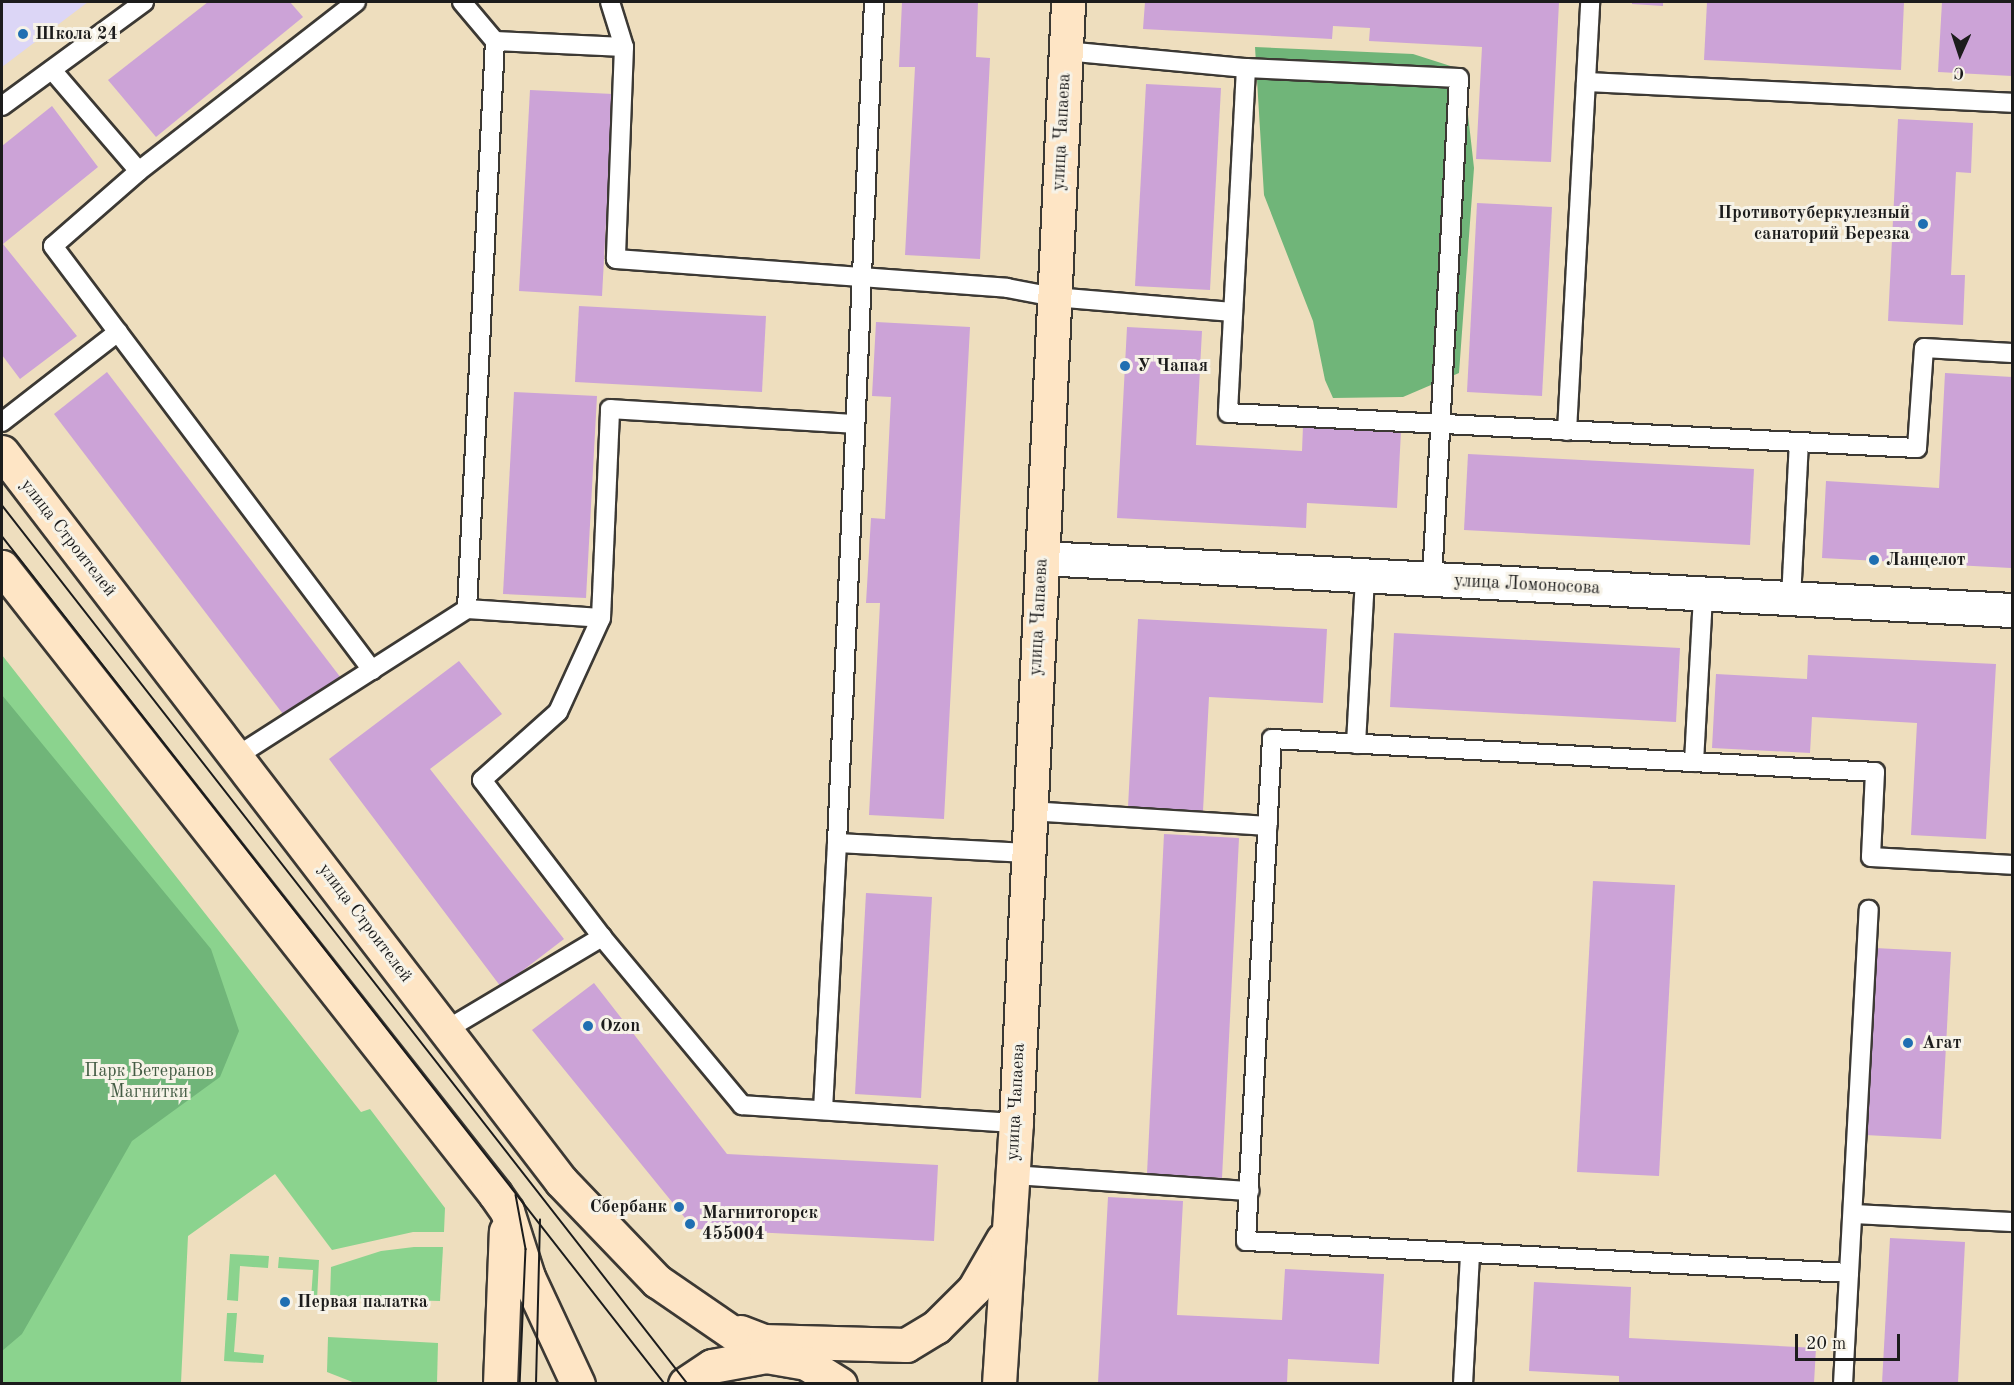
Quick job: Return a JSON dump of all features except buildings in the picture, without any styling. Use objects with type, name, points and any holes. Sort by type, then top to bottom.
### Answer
[{"type":"street","name":"улица Чапаева","points":[[999,1383],[1006,1232],[1016,1123],[1068,2]]},
{"type":"street","name":"улица Строителей","points":[[2,452],[568,1190],[657,1281],[713,1323],[766,1356]]},
{"type":"street","name":"улица Ломоносова","points":[[1042,558],[2013,610]]},
{"type":"street","points":[[2,567],[507,1211],[528,1277],[578,1383]]},
{"type":"street","points":[[500,1383],[507,1211]]},
{"type":"street","name":"улица Чапаева","points":[[806,1363],[838,1361],[906,1345],[936,1327],[974,1289],[1006,1232]]},
{"type":"street","points":[[713,1323],[763,1341],[906,1345]]},
{"type":"street","points":[[685,1383],[712,1366],[766,1356],[806,1363],[840,1383]]},
{"type":"lane","points":[[2,106],[144,2]]},
{"type":"lane","points":[[356,2],[139,171],[53,246],[372,670]]},
{"type":"lane","points":[[462,2],[495,41],[467,609]]},
{"type":"lane","points":[[610,2],[624,47],[616,260],[1007,288],[1054,297],[1232,312]]},
{"type":"lane","points":[[823,1110],[874,2]]},
{"type":"lane","points":[[1567,430],[1590,2]]},
{"type":"lane","points":[[495,41],[624,47]]},
{"type":"lane","points":[[1065,51],[1246,68],[1459,78],[1432,579]]},
{"type":"lane","points":[[1246,68],[1228,413],[1917,448],[1924,348],[2013,353]]},
{"type":"lane","points":[[52,70],[139,171]]},
{"type":"lane","points":[[1586,82],[2013,103]]},
{"type":"lane","points":[[2,422],[118,332]]},
{"type":"lane","points":[[853,424],[610,409],[601,618],[558,712],[482,780],[602,937],[742,1105],[1016,1123]]},
{"type":"lane","points":[[1791,599],[1799,442]]},
{"type":"lane","points":[[1356,744],[1365,577]]},
{"type":"lane","points":[[1694,762],[1703,594]]},
{"type":"lane","points":[[237,756],[467,609],[601,618]]},
{"type":"lane","points":[[1849,1274],[1246,1241],[1272,739],[1875,772],[1871,857],[2013,865]]},
{"type":"lane","points":[[1030,811],[1268,826]]},
{"type":"lane","points":[[837,843],[1028,853]]},
{"type":"lane","points":[[1843,1383],[1869,910]]},
{"type":"lane","points":[[446,1030],[602,937]]},
{"type":"lane","points":[[1012,1176],[1249,1191]]},
{"type":"lane","points":[[1853,1214],[2013,1222]]},
{"type":"lane","points":[[1463,1383],[1470,1254]]},
{"type":"shaded area","name":"Школа 24","points":[[2,2],[88,2],[2,67]]},
{"type":"green space","points":[[1255,47],[1413,54],[1463,70],[1474,168],[1459,373],[1403,397],[1333,398],[1325,380],[1313,321],[1264,195]]},
{"type":"green space","name":"Парк Ветеранов Магнитки","points":[[2,655],[361,1112],[370,1109],[445,1208],[444,1232],[413,1232],[332,1250],[275,1174],[188,1236],[181,1383],[2,1383]]},
{"type":"green space","points":[[2,695],[211,949],[239,1031],[220,1077],[132,1141],[22,1334],[2,1351]]},
{"type":"green space","points":[[414,1247],[443,1247],[440,1301],[330,1298],[331,1267],[381,1251]]},
{"type":"green space","points":[[230,1254],[269,1256],[268,1268],[240,1266],[238,1301],[227,1300]]},
{"type":"green space","points":[[279,1257],[319,1260],[317,1300],[311,1299],[313,1270],[278,1268]]},
{"type":"green space","points":[[227,1313],[237,1313],[234,1352],[264,1355],[263,1363],[224,1361]]},
{"type":"green space","points":[[328,1337],[438,1343],[437,1383],[355,1383],[327,1372]]},
{"type":"tram line","points":[[2,505],[688,1384]]},
{"type":"tram line","points":[[2,536],[665,1384]]},
{"type":"tram line","points":[[516,1195],[526,1249],[520,1384]]},
{"type":"tram line","points":[[536,1384],[540,1220]]},
{"type":"place","name":"Школа 24","points":[[23,34]]},
{"type":"place","name":"Противотуберкулезный санаторий Березка","points":[[1923,224]]},
{"type":"place","name":"У Чапая","points":[[1125,366]]},
{"type":"place","name":"Ланцелот","points":[[1874,560]]},
{"type":"place","name":"Ozon","points":[[588,1026]]},
{"type":"place","name":"Агат","points":[[1908,1043]]},
{"type":"place","name":"Сбербанк","points":[[679,1207]]},
{"type":"place","name":"Магнитогорск 455004","points":[[690,1224]]},
{"type":"place","name":"Первая палатка","points":[[285,1302]]}]
